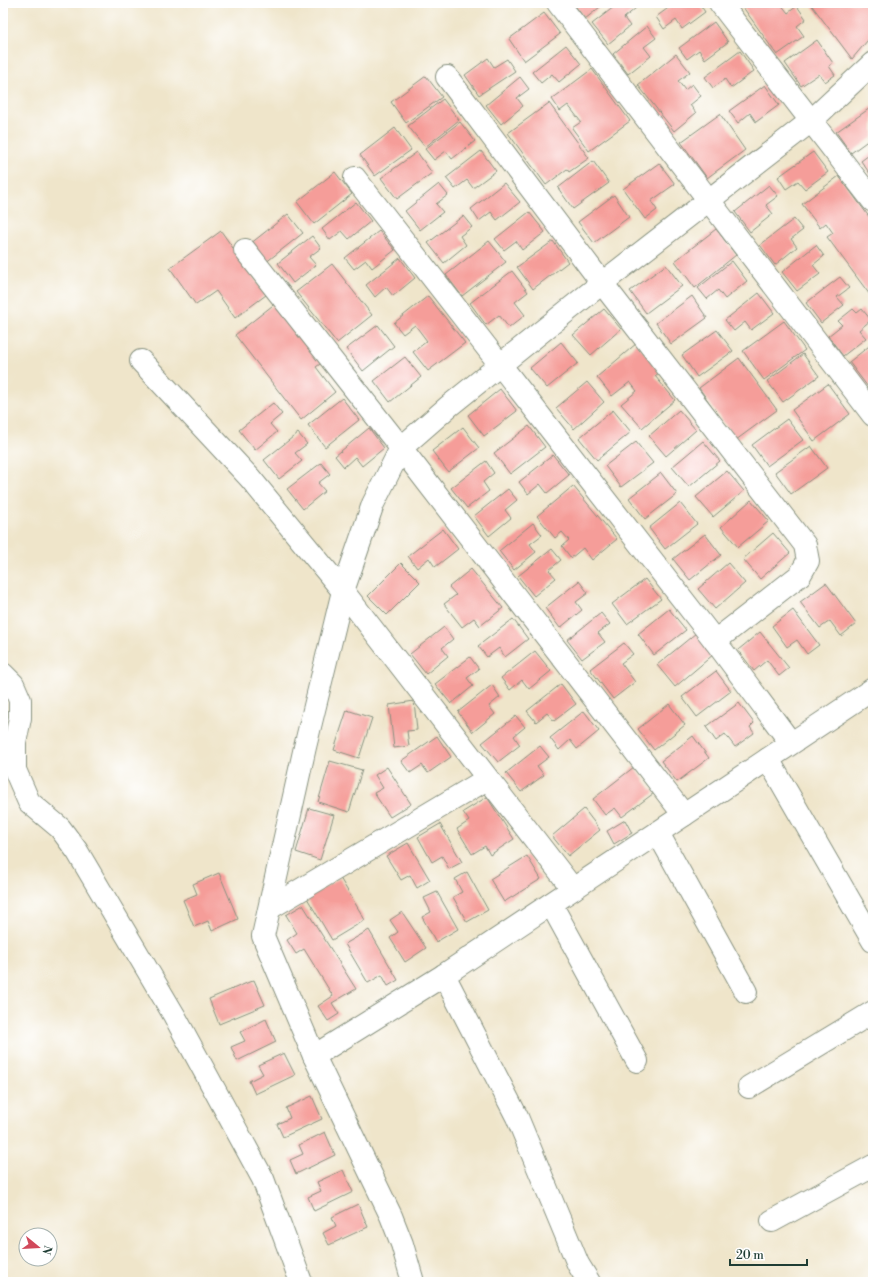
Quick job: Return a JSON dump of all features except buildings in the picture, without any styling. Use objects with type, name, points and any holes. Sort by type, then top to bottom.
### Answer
[{"type":"street","points":[[558,3],[873,415]]},
{"type":"street","points":[[720,3],[873,201]]},
{"type":"street","points":[[413,1282],[402,1244],[391,1216],[314,1056],[263,936],[305,747],[343,591],[374,504],[401,448],[449,406],[602,283],[811,121],[873,63]]},
{"type":"street","points":[[447,77],[602,283],[806,545],[808,561],[800,575],[715,640]]},
{"type":"street","points":[[355,178],[715,640],[792,743]]},
{"type":"street","points":[[245,250],[401,448],[684,815]]},
{"type":"street","points":[[141,361],[250,478],[343,591],[573,889]]},
{"type":"street","points":[[8,679],[20,700],[20,718],[15,743],[16,770],[29,802],[60,828],[77,851],[174,1015],[263,1179],[301,1282]]},
{"type":"street","points":[[314,1056],[444,975],[873,689]]},
{"type":"street","points":[[768,759],[873,941]]},
{"type":"street","points":[[270,908],[487,779]]},
{"type":"street","points":[[658,832],[746,992]]},
{"type":"street","points":[[551,904],[637,1061]]},
{"type":"street","points":[[444,975],[517,1117],[578,1264],[589,1282]]},
{"type":"street","points":[[749,1087],[873,1012]]},
{"type":"street","points":[[772,1220],[873,1166]]}]
